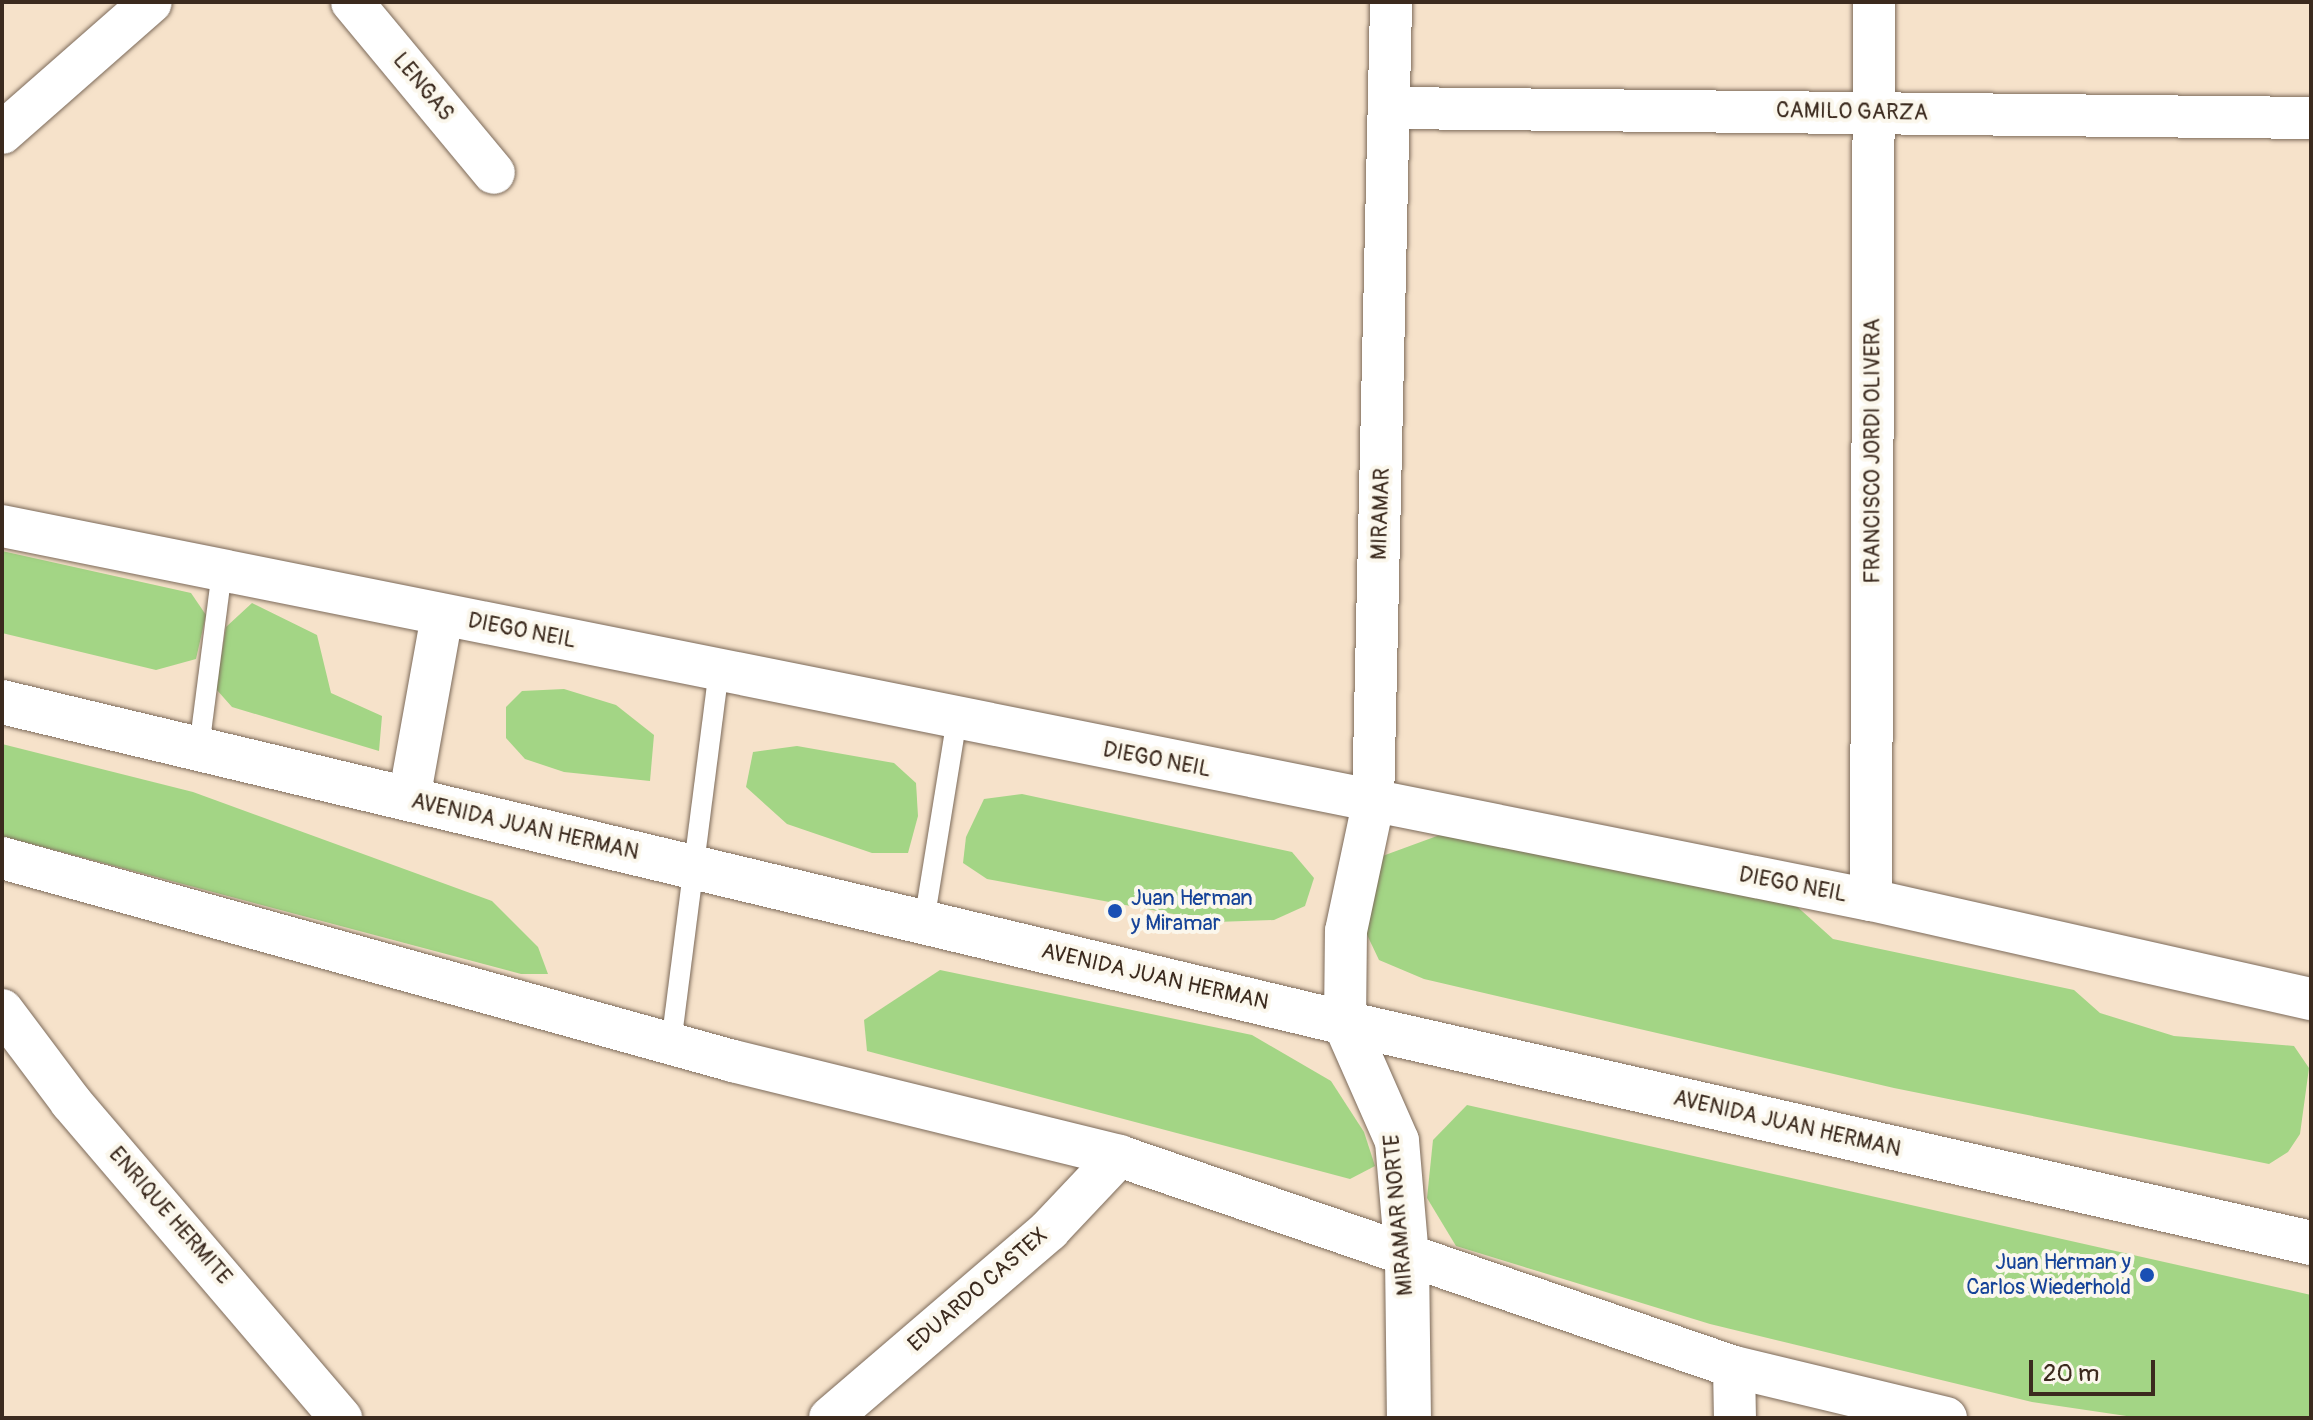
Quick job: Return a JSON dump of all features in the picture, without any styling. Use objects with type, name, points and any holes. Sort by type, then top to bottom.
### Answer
[{"type":"main road","name":"AVENIDA JUAN HERMAN","points":[[2,702],[1345,1023],[2311,1243]]},
{"type":"main road","name":"MIRAMAR NORTE","points":[[1345,1023],[1397,1141],[1407,1257],[1409,1418]]},
{"type":"street","points":[[2,133],[151,2]]},
{"type":"street","name":"LENGAS","points":[[352,2],[494,173]]},
{"type":"street","name":"MIRAMAR","points":[[1345,1023],[1346,931],[1373,804],[1392,108],[1391,2]]},
{"type":"street","name":"FRANCISCO JORDI OLIVERA","points":[[1871,900],[1874,2]]},
{"type":"street","name":"CAMILO GARZA","points":[[1392,108],[2311,118]]},
{"type":"street","name":"DIEGO NEIL","points":[[2,526],[1373,804],[1871,900],[2311,999]]},
{"type":"street","points":[[409,799],[442,615]]},
{"type":"street","points":[[2,858],[671,1044],[1119,1156],[1734,1367],[1946,1418]]},
{"type":"street","name":"ENRIQUE HERMITE","points":[[2,1010],[71,1102],[341,1418]]},
{"type":"street","name":"EDUARDO CASTEX","points":[[830,1418],[1049,1230],[1119,1156]]},
{"type":"street","points":[[1734,1367],[1735,1418]]},
{"type":"lane","points":[[199,748],[222,571]]},
{"type":"lane","points":[[671,1044],[691,867],[719,671]]},
{"type":"lane","points":[[924,922],[957,719]]},
{"type":"green space","points":[[2,551],[191,593],[206,615],[196,659],[156,670],[2,633]]},
{"type":"green space","points":[[252,603],[317,635],[331,693],[382,716],[379,751],[232,707],[216,689],[226,627]]},
{"type":"green space","points":[[564,689],[616,705],[654,735],[650,781],[564,772],[525,759],[506,738],[506,707],[522,691]]},
{"type":"green space","points":[[2,744],[193,792],[492,901],[538,947],[548,974],[521,974],[2,836]]},
{"type":"green space","points":[[797,746],[894,763],[916,783],[918,816],[908,853],[872,853],[787,824],[746,787],[753,752]]},
{"type":"green space","points":[[1022,794],[1292,852],[1314,878],[1305,906],[1274,920],[1216,922],[987,879],[963,863],[966,837],[984,799]]},
{"type":"green space","points":[[1448,832],[1792,902],[1833,939],[2074,990],[2100,1013],[2174,1036],[2294,1046],[2309,1068],[2300,1134],[2288,1152],[2269,1164],[1894,1088],[1424,979],[1379,960],[1360,920],[1377,858]]},
{"type":"green space","points":[[940,970],[1252,1035],[1331,1081],[1364,1132],[1375,1166],[1350,1179],[867,1051],[864,1020]]},
{"type":"green space","points":[[1467,1105],[2311,1295],[2311,1418],[2140,1418],[2032,1402],[1710,1324],[1456,1246],[1427,1198],[1433,1140]]},
{"type":"place","name":"Juan Herman y Miramar","points":[[1115,911]]},
{"type":"place","name":"Juan Herman y Carlos Wiederhold","points":[[2147,1275]]}]
